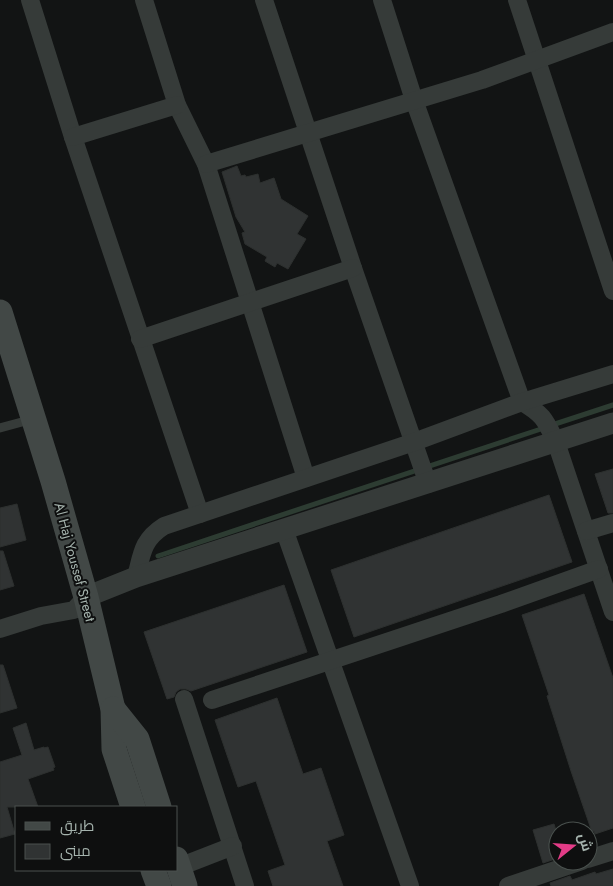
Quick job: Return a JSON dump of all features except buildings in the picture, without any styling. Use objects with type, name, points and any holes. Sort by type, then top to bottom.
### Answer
[{"type":"main road","name":"Al Haj Youssef Street","points":[[0,312],[10,354],[33,419],[86,597],[113,709],[137,739],[159,806]]},
{"type":"main road","points":[[113,709],[114,749],[133,806]]},
{"type":"main road","points":[[153,871],[158,886]]},
{"type":"street","points":[[30,0],[73,137],[200,514]]},
{"type":"street","points":[[144,0],[177,105],[206,164],[306,478]]},
{"type":"street","points":[[264,0],[352,268],[425,473]]},
{"type":"street","points":[[382,0],[414,100],[522,402],[539,412],[552,432],[613,612]]},
{"type":"street","points":[[516,0],[613,291]]},
{"type":"street","points":[[206,164],[482,80],[613,32]]},
{"type":"street","points":[[73,137],[177,105]]},
{"type":"street","points":[[140,339],[352,268]]},
{"type":"street","points":[[136,578],[143,549],[152,534],[164,526],[414,442],[522,402],[613,374]]},
{"type":"street","points":[[0,629],[41,616],[74,610],[86,597],[136,578],[284,529],[425,473],[552,432],[613,423]]},
{"type":"street","points":[[586,531],[613,523]]},
{"type":"street","points":[[284,529],[410,886]]},
{"type":"street","points":[[212,700],[501,604],[598,569]]},
{"type":"street","points":[[184,700],[245,886]]},
{"type":"street","points":[[180,871],[233,846]]},
{"type":"street","points":[[598,856],[613,851]]},
{"type":"street","points":[[508,886],[552,871]]},
{"type":"lane","points":[[0,428],[33,419]]},
{"type":"waterway","points":[[552,425],[613,405]]},
{"type":"waterway","points":[[158,556],[544,428]]}]
